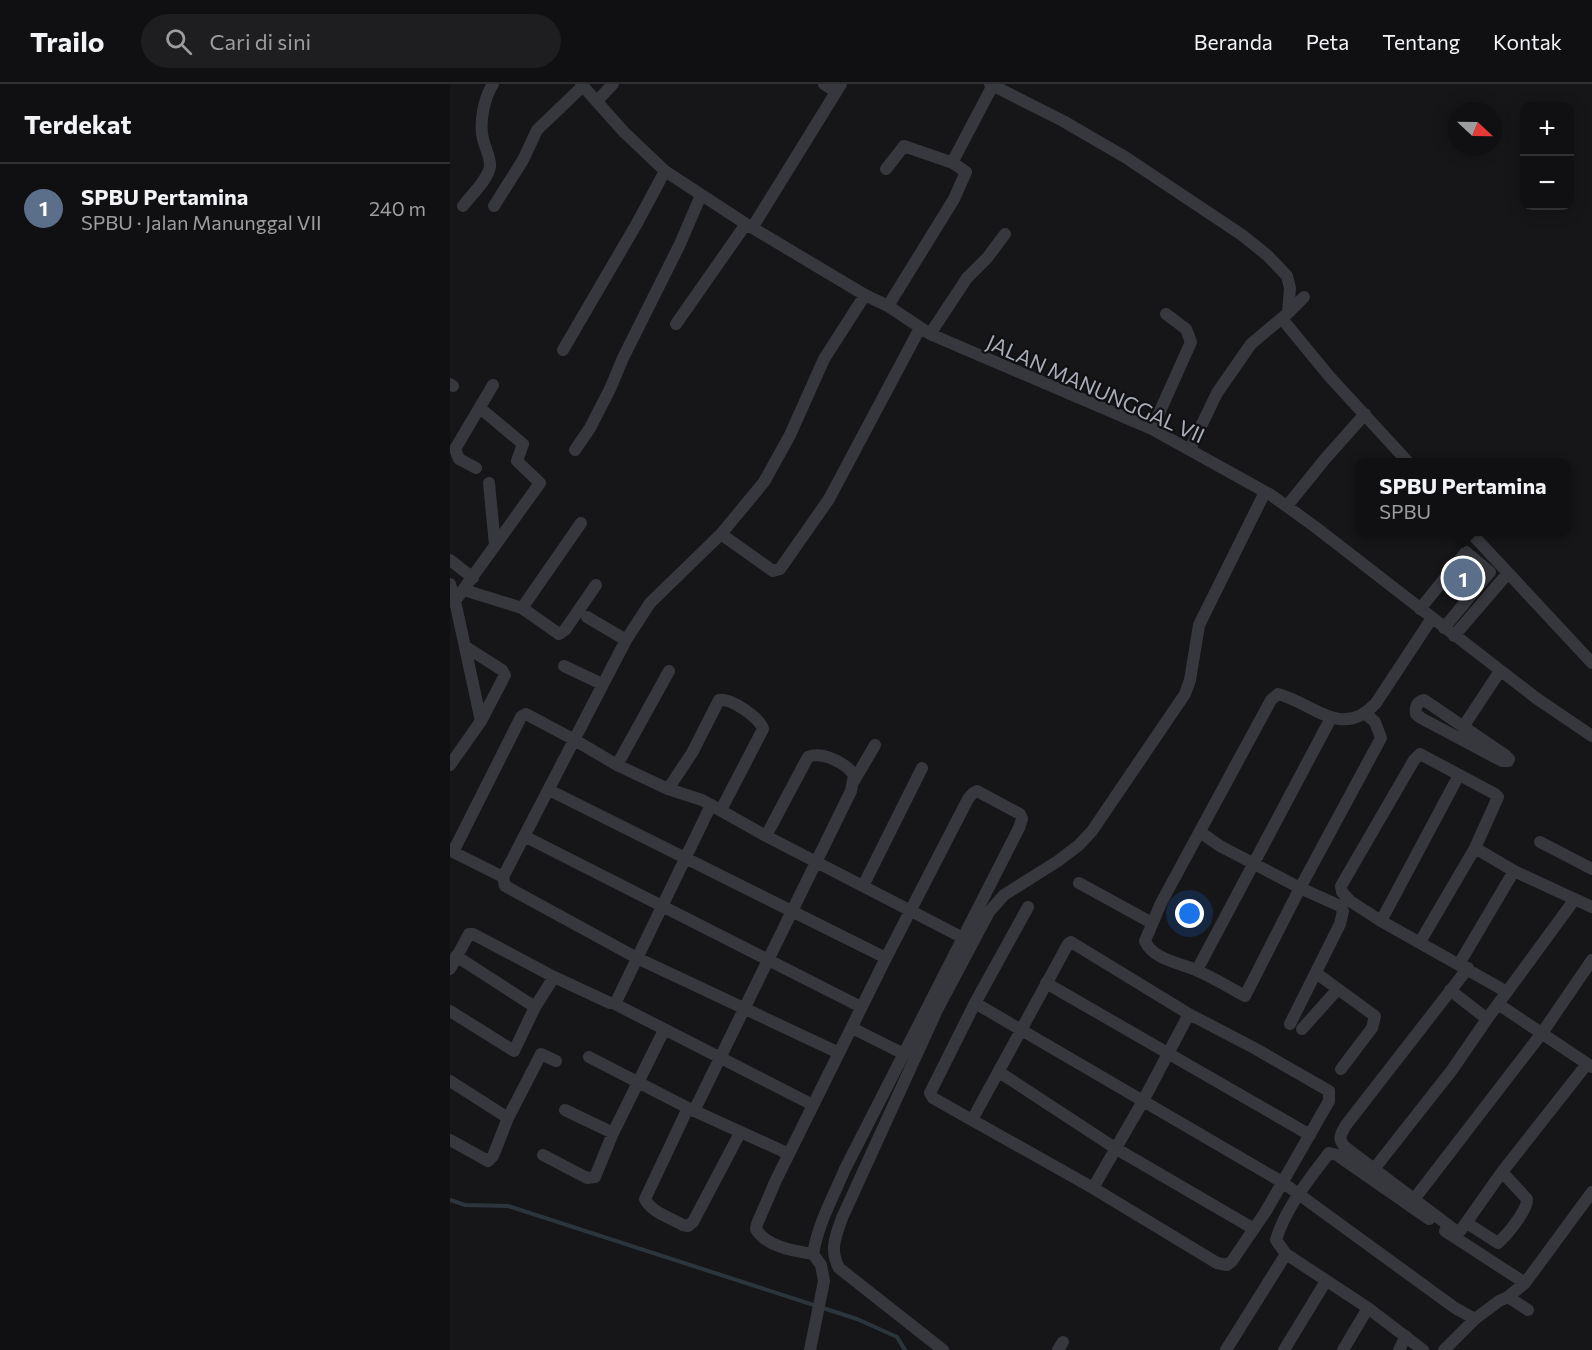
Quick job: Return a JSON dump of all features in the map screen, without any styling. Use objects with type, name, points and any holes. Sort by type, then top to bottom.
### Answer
[{"type":"street","points":[[463,206],[489,169],[482,125],[487,93],[493,84]]},
{"type":"street","points":[[597,101],[613,84]]},
{"type":"street","points":[[676,324],[749,226],[839,88],[824,84]]},
{"type":"street","points":[[494,206],[523,160],[537,130],[582,85]]},
{"type":"street","name":"JALAN MANUNGGAL VII","points":[[582,85],[624,132],[665,171],[749,226],[865,295],[888,306],[925,331],[1152,429],[1287,506],[1500,671],[1592,736]]},
{"type":"street","points":[[952,163],[991,85],[1064,121],[1125,157],[1242,235],[1268,256],[1287,276],[1290,288],[1286,317],[1329,376],[1404,458]]},
{"type":"street","points":[[886,169],[904,146],[952,163],[964,169],[965,176],[938,226],[888,306]]},
{"type":"street","points":[[563,350],[665,171]]},
{"type":"street","points":[[575,450],[590,428],[610,389],[701,195]]},
{"type":"street","points":[[721,534],[773,571],[780,569],[829,500],[925,331],[1005,234]]},
{"type":"street","points":[[839,1053],[638,958],[505,886],[503,877],[626,640],[650,603],[721,534],[769,475],[800,414],[824,359],[865,295]]},
{"type":"street","points":[[1190,449],[1217,393],[1246,351],[1260,336],[1286,317],[1304,297]]},
{"type":"street","points":[[1152,429],[1191,342],[1186,329],[1166,314]]},
{"type":"street","points":[[476,468],[459,459],[455,449],[493,385]]},
{"type":"street","points":[[456,601],[540,483],[516,461],[523,444],[480,408]]},
{"type":"street","points":[[1287,506],[1365,414]]},
{"type":"street","points":[[489,483],[495,545]]},
{"type":"street","points":[[813,1254],[815,1241],[845,1169],[904,1054],[968,940],[996,902],[1058,861],[1079,845],[1092,831],[1177,708],[1190,680],[1199,626],[1265,492]]},
{"type":"street","points":[[522,608],[581,523]]},
{"type":"street","points":[[1475,536],[1592,663]]},
{"type":"street","points":[[1420,609],[1466,552],[1490,572],[1449,632]]},
{"type":"street","points":[[450,560],[473,578]]},
{"type":"street","points":[[1449,632],[1508,573]]},
{"type":"street","points":[[450,584],[456,601],[481,721]]},
{"type":"street","points":[[464,590],[522,608],[554,633],[559,634],[565,630],[596,585]]},
{"type":"street","points":[[587,617],[626,640]]},
{"type":"street","points":[[1366,714],[1375,722],[1381,738],[1245,996],[1197,970],[1178,964],[1148,948],[1145,941],[1152,923],[1275,696],[1278,694],[1287,696],[1331,718],[1351,720],[1366,714],[1377,703],[1432,618]]},
{"type":"street","points":[[450,765],[481,721],[505,674],[466,647]]},
{"type":"street","points":[[564,666],[602,684]]},
{"type":"street","points":[[617,765],[669,671]]},
{"type":"street","points":[[1463,727],[1500,671]]},
{"type":"street","points":[[613,1003],[616,1002],[638,958],[685,857],[763,729],[759,721],[729,700],[723,698],[719,700],[692,753],[668,789]]},
{"type":"street","points":[[1427,701],[1463,727],[1505,755],[1508,761],[1421,718],[1416,714],[1416,706],[1419,702],[1427,701]]},
{"type":"street","points":[[503,877],[453,852],[521,717],[526,714],[617,765],[668,789],[702,800],[766,836],[968,940]]},
{"type":"street","points":[[1197,970],[1331,718]]},
{"type":"street","points":[[740,1132],[693,1222],[688,1226],[648,1205],[645,1199],[691,1110],[721,1060],[818,863],[854,781],[874,745]]},
{"type":"street","points":[[766,836],[808,757],[820,755],[841,763],[850,769],[854,775],[854,781]]},
{"type":"street","points":[[1420,942],[1475,848],[1498,797],[1423,755],[1418,756],[1341,886],[1342,892],[1350,901],[1381,921],[1507,992]]},
{"type":"street","points":[[863,886],[922,768]]},
{"type":"street","points":[[1381,921],[1459,775]]},
{"type":"street","points":[[549,790],[886,958]]},
{"type":"street","points":[[810,1350],[822,1292],[824,1273],[821,1265],[813,1254],[792,1250],[765,1240],[756,1229],[789,1154],[861,1007],[968,799],[977,791],[1014,810],[1020,814],[1022,819],[938,1010],[903,1081],[842,1218],[833,1251],[839,1268],[943,1350]]},
{"type":"street","points":[[1200,832],[1221,846],[1255,862],[1300,888],[1340,906],[1343,911],[1343,918],[1290,1024]]},
{"type":"street","points":[[524,836],[861,1007]]},
{"type":"street","points":[[1540,842],[1592,869]]},
{"type":"street","points":[[1475,848],[1514,871],[1592,907]]},
{"type":"street","points":[[1498,1004],[1589,1066],[1502,1172],[1467,1223],[1461,1230],[1456,1231],[1345,1147],[1340,1141],[1340,1136],[1450,990],[1514,871]]},
{"type":"street","points":[[1079,883],[1152,923]]},
{"type":"street","points":[[1374,1169],[1452,1070],[1575,899]]},
{"type":"street","points":[[972,1120],[1046,983],[1071,942],[1189,1014],[1328,1089],[1329,1101],[1254,1229],[1232,1261],[1223,1265],[1093,1188],[972,1120],[933,1098],[930,1093],[975,1003],[1028,907]]},
{"type":"street","points":[[450,969],[469,934],[473,934],[813,1105]]},
{"type":"street","points":[[456,956],[536,1007]]},
{"type":"street","points":[[1415,1198],[1542,1033],[1592,960]]},
{"type":"street","points":[[1316,973],[1337,990],[1372,1012],[1375,1018],[1372,1028],[1341,1069]]},
{"type":"street","points":[[450,1011],[514,1051],[554,976]]},
{"type":"street","points":[[1046,983],[1310,1135]]},
{"type":"street","points":[[1302,1029],[1337,990]]},
{"type":"street","points":[[1450,990],[1487,1019]]},
{"type":"street","points":[[975,1003],[1282,1182],[1455,1308],[1475,1319]]},
{"type":"street","points":[[1093,1188],[1189,1014]]},
{"type":"street","points":[[852,1028],[904,1054]]},
{"type":"street","points":[[543,1155],[587,1178],[593,1178],[664,1030]]},
{"type":"street","points":[[450,1140],[489,1161],[508,1118],[542,1054],[556,1061]]},
{"type":"street","points":[[589,1057],[691,1110],[789,1154]]},
{"type":"street","points":[[999,1072],[1115,1148],[1254,1229]]},
{"type":"street","points":[[450,1081],[508,1118]]},
{"type":"street","points":[[565,1110],[613,1133]]},
{"type":"street","points":[[1423,1350],[1368,1308],[1286,1254],[1276,1240],[1278,1231],[1300,1194],[1329,1153],[1525,1283]]},
{"type":"street","points":[[1467,1223],[1498,1243],[1525,1209],[1527,1202],[1523,1193],[1502,1172]]},
{"type":"street","points":[[1444,1350],[1475,1319],[1525,1283],[1592,1192]]},
{"type":"street","points":[[1226,1350],[1286,1254]]},
{"type":"street","points":[[1284,1350],[1326,1281]]},
{"type":"street","points":[[1508,1297],[1528,1310]]},
{"type":"street","points":[[1343,1350],[1368,1308]]},
{"type":"street","points":[[1399,1350],[1406,1336]]},
{"type":"waterway","points":[[450,1200],[465,1205],[508,1206],[857,1319],[897,1337],[905,1350]]},
{"type":"place","name":"SPBU Pertamina","points":[[1463,578]]}]
